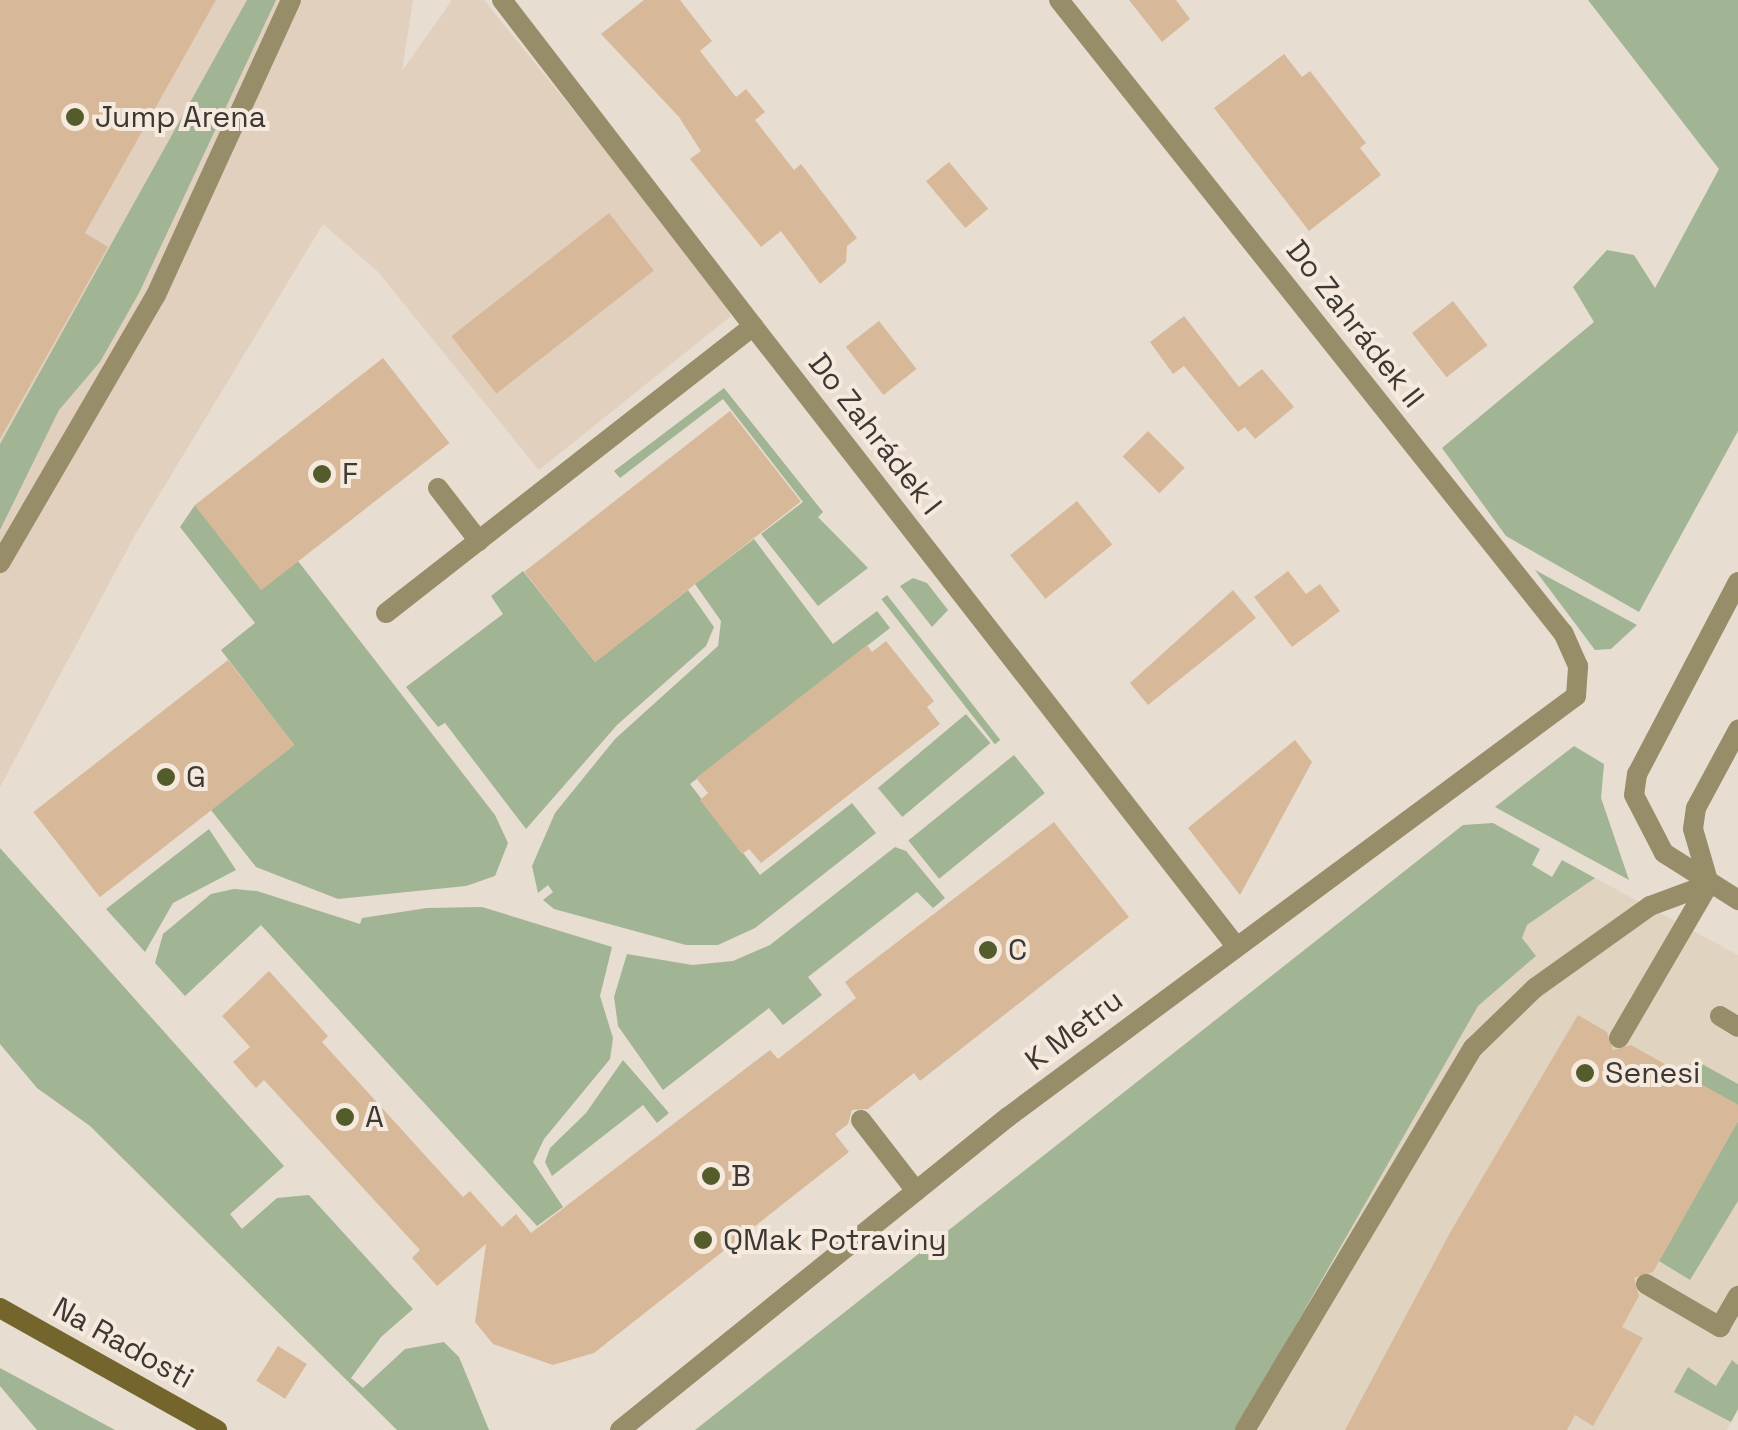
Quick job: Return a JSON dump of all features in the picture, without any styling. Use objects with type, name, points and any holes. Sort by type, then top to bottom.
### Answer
[{"type":"main road","name":"Na Radosti","points":[[0,1308],[217,1430]]},
{"type":"street","points":[[0,562],[156,295],[291,0]]},
{"type":"street","name":"Do Zahrádek I","points":[[502,0],[1236,946]]},
{"type":"street","name":"Do Zahrádek II","points":[[1059,0],[1564,633],[1578,666],[1576,696]]},
{"type":"street","points":[[386,613],[753,326]]},
{"type":"street","points":[[438,488],[478,541]]},
{"type":"street","points":[[1738,582],[1634,783],[1654,841],[1709,884],[1738,900]]},
{"type":"street","name":"K Metru","points":[[620,1430],[916,1191],[1236,946],[1576,696]]},
{"type":"street","points":[[1619,1038],[1709,884],[1693,830],[1696,808],[1738,730]]},
{"type":"street","points":[[1245,1430],[1473,1048],[1535,988],[1650,906],[1709,884]]},
{"type":"street","points":[[861,1120],[916,1191]]},
{"type":"street","points":[[1646,1284],[1720,1327],[1738,1296]]},
{"type":"shaded area","points":[[0,0],[413,0],[402,71],[452,0],[484,0],[708,277],[731,316],[539,470],[378,272],[323,224],[135,535],[0,787]]},
{"type":"shaded area","points":[[1595,878],[1738,955],[1738,1409],[1727,1430],[1236,1430],[1478,1006],[1536,956],[1521,938],[1527,925]]},
{"type":"green space","points":[[247,0],[276,0],[139,293],[100,362],[59,410],[0,530],[0,444]]},
{"type":"green space","points":[[1588,0],[1738,0],[1738,431],[1639,612],[1506,536],[1442,448],[1594,322],[1573,287],[1607,250],[1634,255],[1655,288],[1719,169]]},
{"type":"green space","points":[[724,388],[823,512],[818,517],[868,568],[818,606],[761,534],[803,502],[723,399],[620,478],[614,471]]},
{"type":"green space","points":[[195,505],[261,589],[298,561],[495,815],[508,843],[495,876],[466,886],[338,899],[256,867],[211,810],[294,745],[221,650],[255,623],[180,527]]},
{"type":"green space","points":[[754,539],[833,644],[877,611],[890,628],[690,784],[760,875],[852,803],[876,833],[755,928],[718,945],[686,945],[554,909],[543,900],[553,892],[548,885],[538,893],[532,866],[555,813],[615,739],[718,646],[721,621],[695,584]]},
{"type":"green space","points":[[1535,570],[1637,625],[1611,649],[1595,650]]},
{"type":"green space","points":[[523,571],[595,662],[688,590],[714,627],[706,646],[617,725],[526,829],[445,723],[438,727],[406,687],[503,614],[491,596]]},
{"type":"green space","points":[[913,578],[927,583],[948,610],[932,627],[900,586]]},
{"type":"green space","points":[[887,595],[1000,740],[995,744],[881,599]]},
{"type":"green space","points":[[966,714],[990,743],[902,817],[878,788]]},
{"type":"green space","points":[[1574,746],[1604,764],[1601,798],[1629,880],[1495,807]]},
{"type":"green space","points":[[1014,755],[1045,793],[939,879],[908,841]]},
{"type":"green space","points":[[1493,823],[1540,849],[1532,865],[1552,877],[1562,860],[1595,878],[1527,925],[1522,938],[1536,956],[1478,1006],[1236,1430],[695,1430],[1463,825]]},
{"type":"green space","points":[[209,829],[236,870],[173,903],[145,952],[106,909]]},
{"type":"green space","points":[[895,847],[906,851],[945,898],[933,908],[917,892],[808,977],[822,995],[783,1025],[769,1008],[663,1090],[618,1026],[614,997],[627,954],[692,965],[733,961],[770,945]]},
{"type":"green space","points":[[0,848],[284,1166],[230,1214],[242,1229],[277,1198],[309,1195],[413,1309],[381,1337],[351,1378],[363,1388],[405,1349],[444,1342],[459,1357],[489,1430],[397,1430],[90,1126],[37,1088],[0,1044]]},
{"type":"green space","points":[[234,889],[257,891],[360,924],[362,918],[427,908],[482,907],[612,947],[600,996],[613,1038],[610,1059],[544,1139],[533,1162],[563,1207],[537,1226],[261,925],[185,996],[155,963],[163,934],[211,894]]},
{"type":"green space","points":[[1693,1059],[1738,1084],[1738,1105],[1684,1075]]},
{"type":"green space","points":[[623,1060],[669,1113],[657,1123],[643,1105],[552,1176],[545,1162],[550,1148],[586,1113]]},
{"type":"green space","points":[[1738,1121],[1738,1201],[1690,1280],[1659,1261]]},
{"type":"green space","points":[[1732,1360],[1738,1365],[1738,1409],[1731,1422],[1674,1392],[1688,1367],[1716,1386]]},
{"type":"green space","points":[[0,1368],[115,1430],[37,1430],[0,1386]]},
{"type":"building","name":"Jump Arena","points":[[0,0],[216,0],[85,233],[108,247],[0,439]]},
{"type":"building","points":[[644,0],[680,0],[712,41],[700,51],[736,97],[746,89],[765,112],[755,120],[794,170],[801,164],[857,238],[847,246],[846,262],[820,284],[781,231],[761,247],[690,159],[701,151],[679,117],[601,34]]},
{"type":"building","points":[[1129,0],[1176,0],[1190,19],[1162,42]]},
{"type":"building","points":[[1284,54],[1302,77],[1310,71],[1366,143],[1360,148],[1381,175],[1309,231],[1214,108]]},
{"type":"building","points":[[949,162],[988,209],[965,228],[926,181]]},
{"type":"building","points":[[609,213],[654,271],[496,394],[451,336]]},
{"type":"building","points":[[1453,301],[1487,345],[1447,377],[1412,333]]},
{"type":"building","points":[[1184,316],[1239,387],[1262,369],[1294,407],[1255,439],[1245,427],[1238,432],[1184,366],[1173,374],[1150,342]]},
{"type":"building","points":[[879,321],[917,369],[883,395],[846,347]]},
{"type":"building","name":"F","points":[[383,358],[449,443],[261,590],[195,505]]},
{"type":"building","points":[[730,411],[801,502],[595,662],[524,572]]},
{"type":"building","points":[[1148,431],[1185,468],[1159,493],[1123,456]]},
{"type":"building","points":[[1077,501],[1112,545],[1045,599],[1010,555]]},
{"type":"building","points":[[1288,571],[1306,594],[1320,584],[1340,611],[1292,647],[1254,597]]},
{"type":"building","points":[[1233,590],[1256,618],[1148,705],[1130,683]]},
{"type":"building","points":[[886,641],[934,701],[927,707],[940,724],[761,863],[749,849],[742,854],[700,800],[708,793],[696,778],[867,645],[872,652]]},
{"type":"building","name":"G","points":[[228,660],[294,745],[100,897],[33,812]]},
{"type":"building","points":[[1295,740],[1312,762],[1240,895],[1188,828]]},
{"type":"building","points":[[1054,822],[1129,917],[920,1081],[914,1073],[868,1109],[852,1110],[848,1124],[835,1134],[849,1152],[594,1353],[553,1365],[493,1344],[475,1322],[486,1244],[437,1286],[412,1258],[420,1250],[264,1080],[256,1088],[233,1062],[250,1047],[222,1016],[269,971],[328,1036],[322,1042],[463,1197],[470,1191],[502,1227],[516,1214],[531,1233],[770,1050],[778,1059],[856,998],[845,982]]},
{"type":"building","points":[[1578,1015],[1607,1032],[1613,1050],[1631,1045],[1738,1105],[1738,1121],[1653,1272],[1634,1278],[1639,1296],[1622,1327],[1643,1338],[1593,1426],[1575,1415],[1567,1430],[1345,1430],[1451,1231]]},
{"type":"building","points":[[278,1346],[307,1364],[285,1399],[256,1381]]},
{"type":"place","name":"Jump Arena","points":[[75,117]]},
{"type":"place","name":"F","points":[[322,474]]},
{"type":"place","name":"G","points":[[166,777]]},
{"type":"place","name":"C","points":[[988,950]]},
{"type":"place","name":"Senesi","points":[[1585,1073]]},
{"type":"place","name":"A","points":[[345,1117]]},
{"type":"place","name":"B","points":[[711,1176]]},
{"type":"place","name":"QMak Potraviny","points":[[703,1240]]}]
